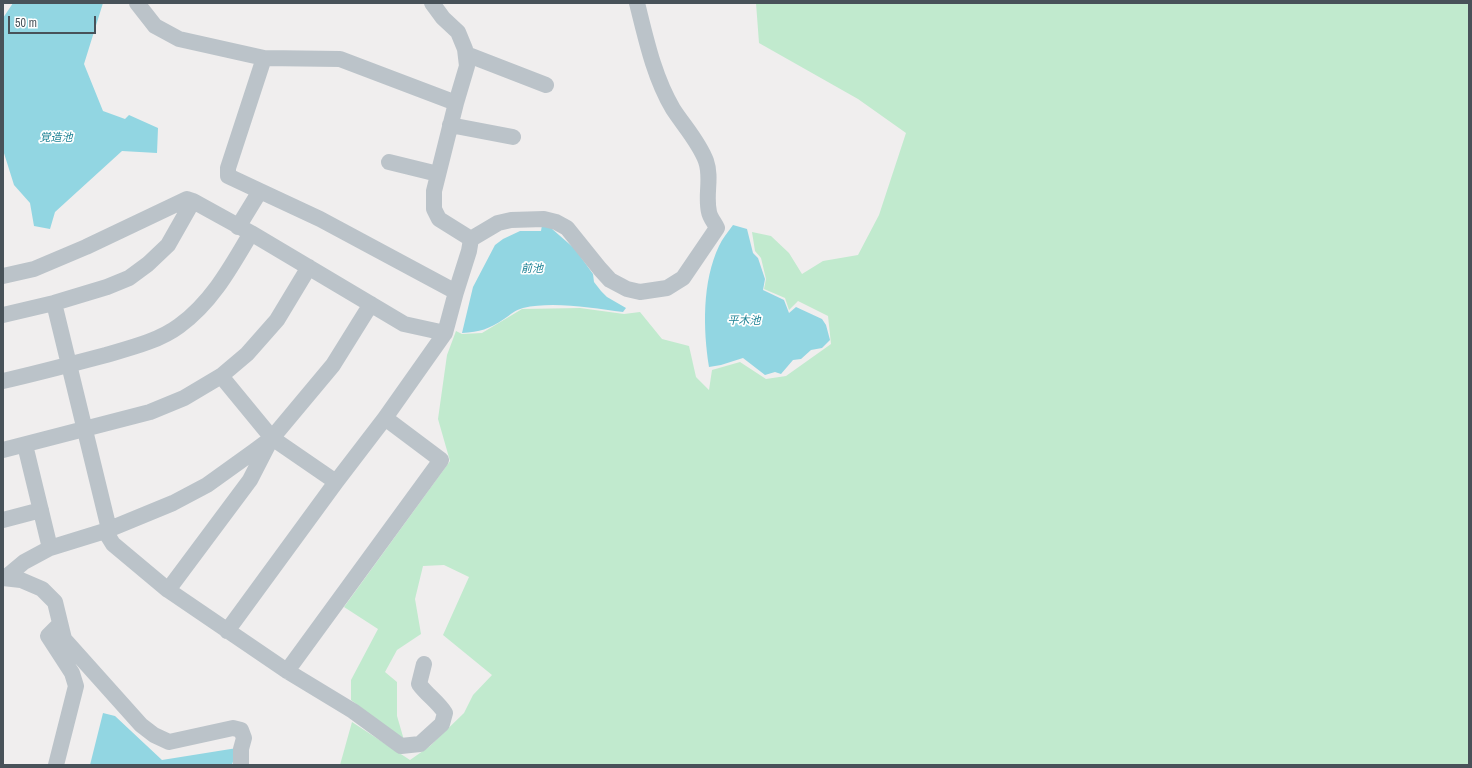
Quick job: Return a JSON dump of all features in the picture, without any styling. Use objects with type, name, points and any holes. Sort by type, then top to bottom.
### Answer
[{"type":"street","points":[[137,3],[155,26],[179,39],[264,58],[340,59],[456,103]]},
{"type":"street","points":[[432,3],[443,18],[458,32],[465,49],[467,66],[450,124],[434,191],[434,209],[439,219],[471,239]]},
{"type":"street","points":[[227,631],[336,482],[386,418],[445,333],[469,251],[471,239],[498,223],[511,220],[544,219],[556,222],[567,228],[610,280],[627,289],[640,292],[666,288],[683,278],[717,228],[709,213],[709,176],[706,161],[700,149],[673,109],[657,76],[637,3]]},
{"type":"street","points":[[466,54],[546,85]]},
{"type":"street","points":[[264,58],[228,168],[228,176],[320,219],[456,292]]},
{"type":"street","points":[[450,124],[513,137]]},
{"type":"street","points":[[389,162],[438,174]]},
{"type":"street","points":[[3,381],[146,344],[179,326],[206,301],[224,279],[260,191]]},
{"type":"street","points":[[3,276],[34,269],[86,248],[187,199],[309,267],[404,324],[445,333]]},
{"type":"street","points":[[3,315],[54,303],[107,287],[128,278],[148,264],[168,246],[193,201]]},
{"type":"street","points":[[3,450],[150,412],[184,398],[221,376],[247,354],[277,320],[309,267]]},
{"type":"street","points":[[54,303],[107,530],[113,544],[168,590],[287,671],[353,711],[401,746],[420,744],[442,724],[446,713],[442,707],[425,693],[419,684],[424,664]]},
{"type":"street","points":[[168,590],[250,480],[272,438],[333,365],[371,304]]},
{"type":"street","points":[[221,376],[272,438],[336,482]]},
{"type":"street","points":[[287,671],[441,460],[386,418]]},
{"type":"street","points":[[4,578],[24,562],[50,548],[107,530],[173,503],[207,485],[272,438]]},
{"type":"street","points":[[24,445],[50,548]]},
{"type":"street","points":[[3,520],[41,510]]},
{"type":"street","points":[[4,578],[21,580],[42,589],[55,602],[64,639],[141,725],[154,735],[169,742],[233,728],[240,730],[244,738],[241,749],[241,765]]},
{"type":"street","points":[[56,765],[76,686],[72,673],[48,636],[60,624]]},
{"type":"green space","points":[[756,3],[1469,3],[1469,765],[340,765],[352,722],[410,760],[430,746],[464,713],[473,695],[492,675],[443,635],[469,577],[444,565],[423,566],[415,599],[421,634],[397,650],[385,672],[397,682],[397,716],[404,740],[351,700],[351,680],[378,629],[344,607],[450,461],[438,419],[447,355],[456,331],[462,334],[482,333],[522,309],[580,308],[624,314],[640,312],[662,339],[689,346],[696,377],[709,390],[712,370],[740,362],[766,379],[786,376],[831,344],[828,316],[798,301],[789,310],[785,298],[764,289],[766,279],[761,258],[755,251],[752,232],[771,236],[789,253],[802,274],[823,261],[858,255],[879,215],[906,133],[858,99],[759,43]]},
{"type":"water","name":"覚造池","points":[[13,3],[103,3],[84,64],[103,111],[125,119],[129,115],[158,128],[157,153],[122,151],[55,212],[50,229],[34,226],[30,203],[14,185],[3,150],[3,18]]},
{"type":"water","name":"前池","points":[[542,225],[551,228],[575,249],[593,274],[594,282],[601,291],[607,297],[626,308],[623,312],[560,305],[535,306],[518,310],[489,328],[474,332],[462,333],[473,287],[495,245],[503,239],[520,231],[541,231]]},
{"type":"water","name":"平木池","points":[[733,225],[747,229],[753,253],[758,258],[765,279],[763,290],[784,300],[789,313],[796,307],[822,319],[826,325],[830,340],[822,348],[811,350],[801,359],[793,360],[781,374],[775,372],[765,375],[743,358],[709,367],[705,306],[709,275],[719,246]]},
{"type":"water","points":[[103,713],[115,716],[162,760],[237,748],[232,765],[90,765]]}]
